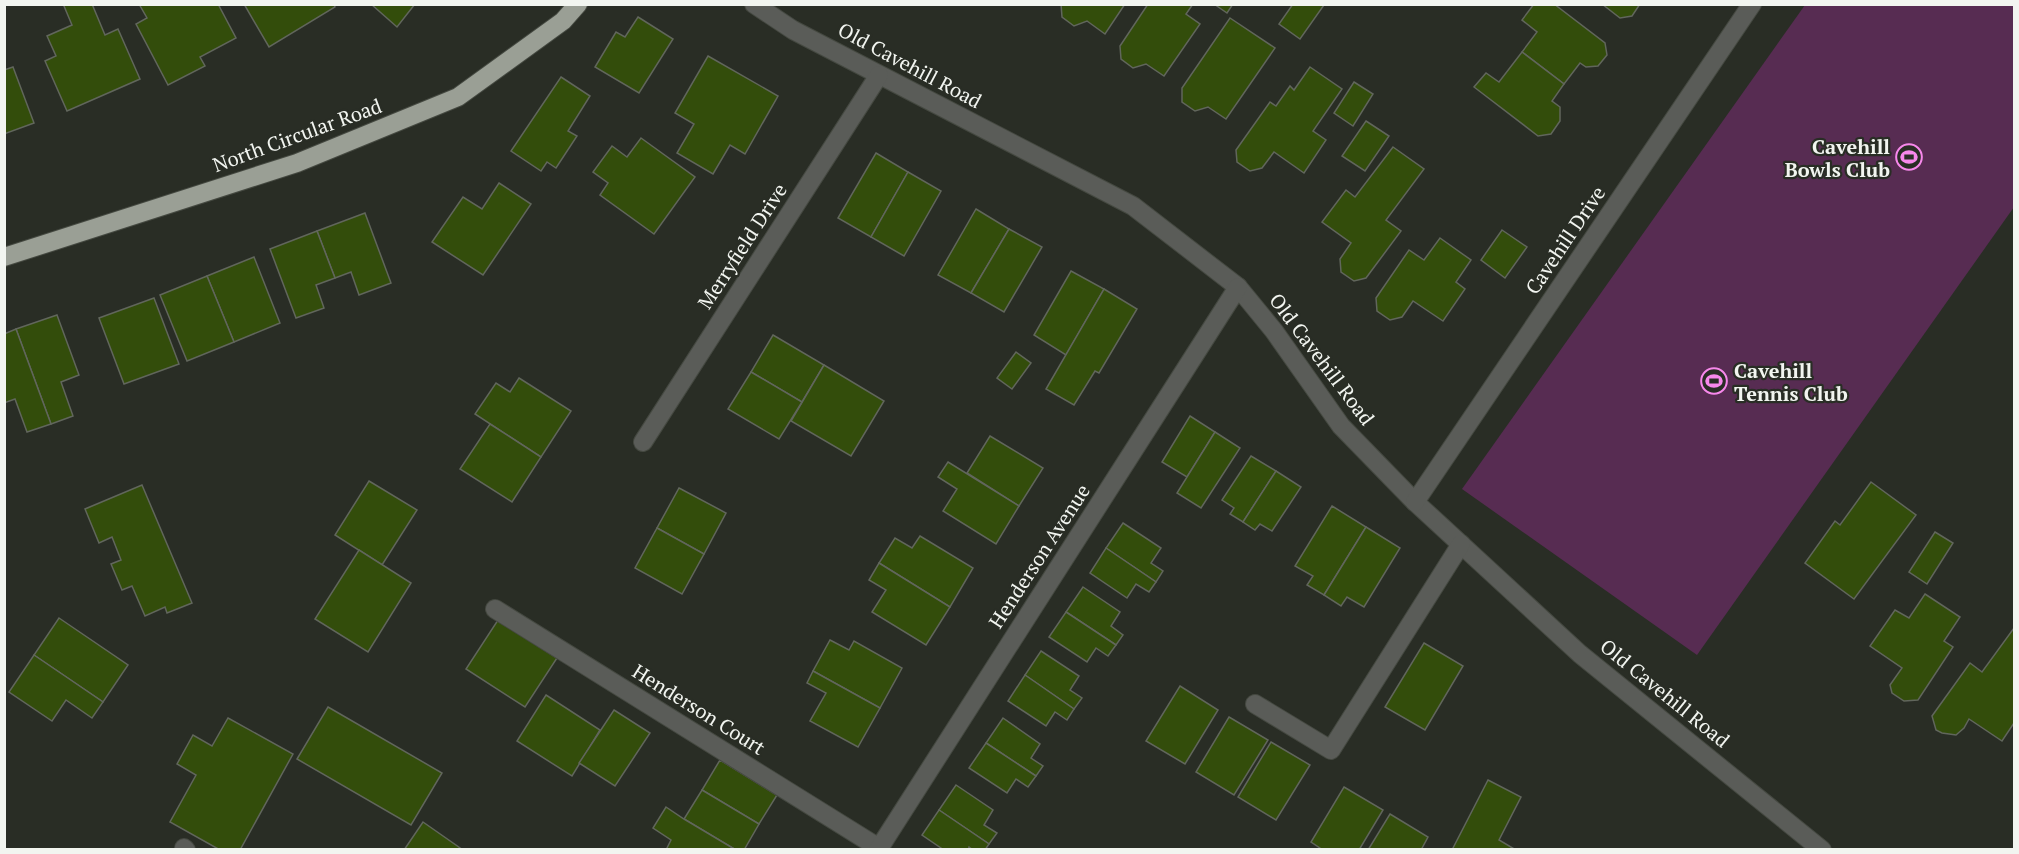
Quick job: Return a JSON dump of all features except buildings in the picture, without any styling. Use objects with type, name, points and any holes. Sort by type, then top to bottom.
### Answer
[{"type":"highway","name":"North Circular Road","points":[[4,257],[297,163],[458,97],[563,21],[578,4]]},
{"type":"street","name":"Old Cavehill Road","points":[[754,4],[793,30],[1133,206],[1238,287],[1274,331],[1341,426],[1415,502],[1580,654],[1822,849]]},
{"type":"street","name":"Cavehill Drive","points":[[1415,502],[1752,4]]},
{"type":"street","name":"Merryfield Drive","points":[[643,442],[879,75]]},
{"type":"street","name":"Henderson Avenue","points":[[878,849],[1238,287]]},
{"type":"street","points":[[1255,704],[1331,750],[1461,544]]},
{"type":"street","name":"Henderson Court","points":[[495,609],[878,849]]},
{"type":"shaded area","name":"Cavehill Tennis Club","points":[[1805,5],[2014,5],[2014,207],[1697,655],[1462,489]]},
{"type":"place","name":"Cavehill Bowls Club","points":[[1909,157]]},
{"type":"place","name":"Cavehill Tennis Club","points":[[1714,381]]}]
